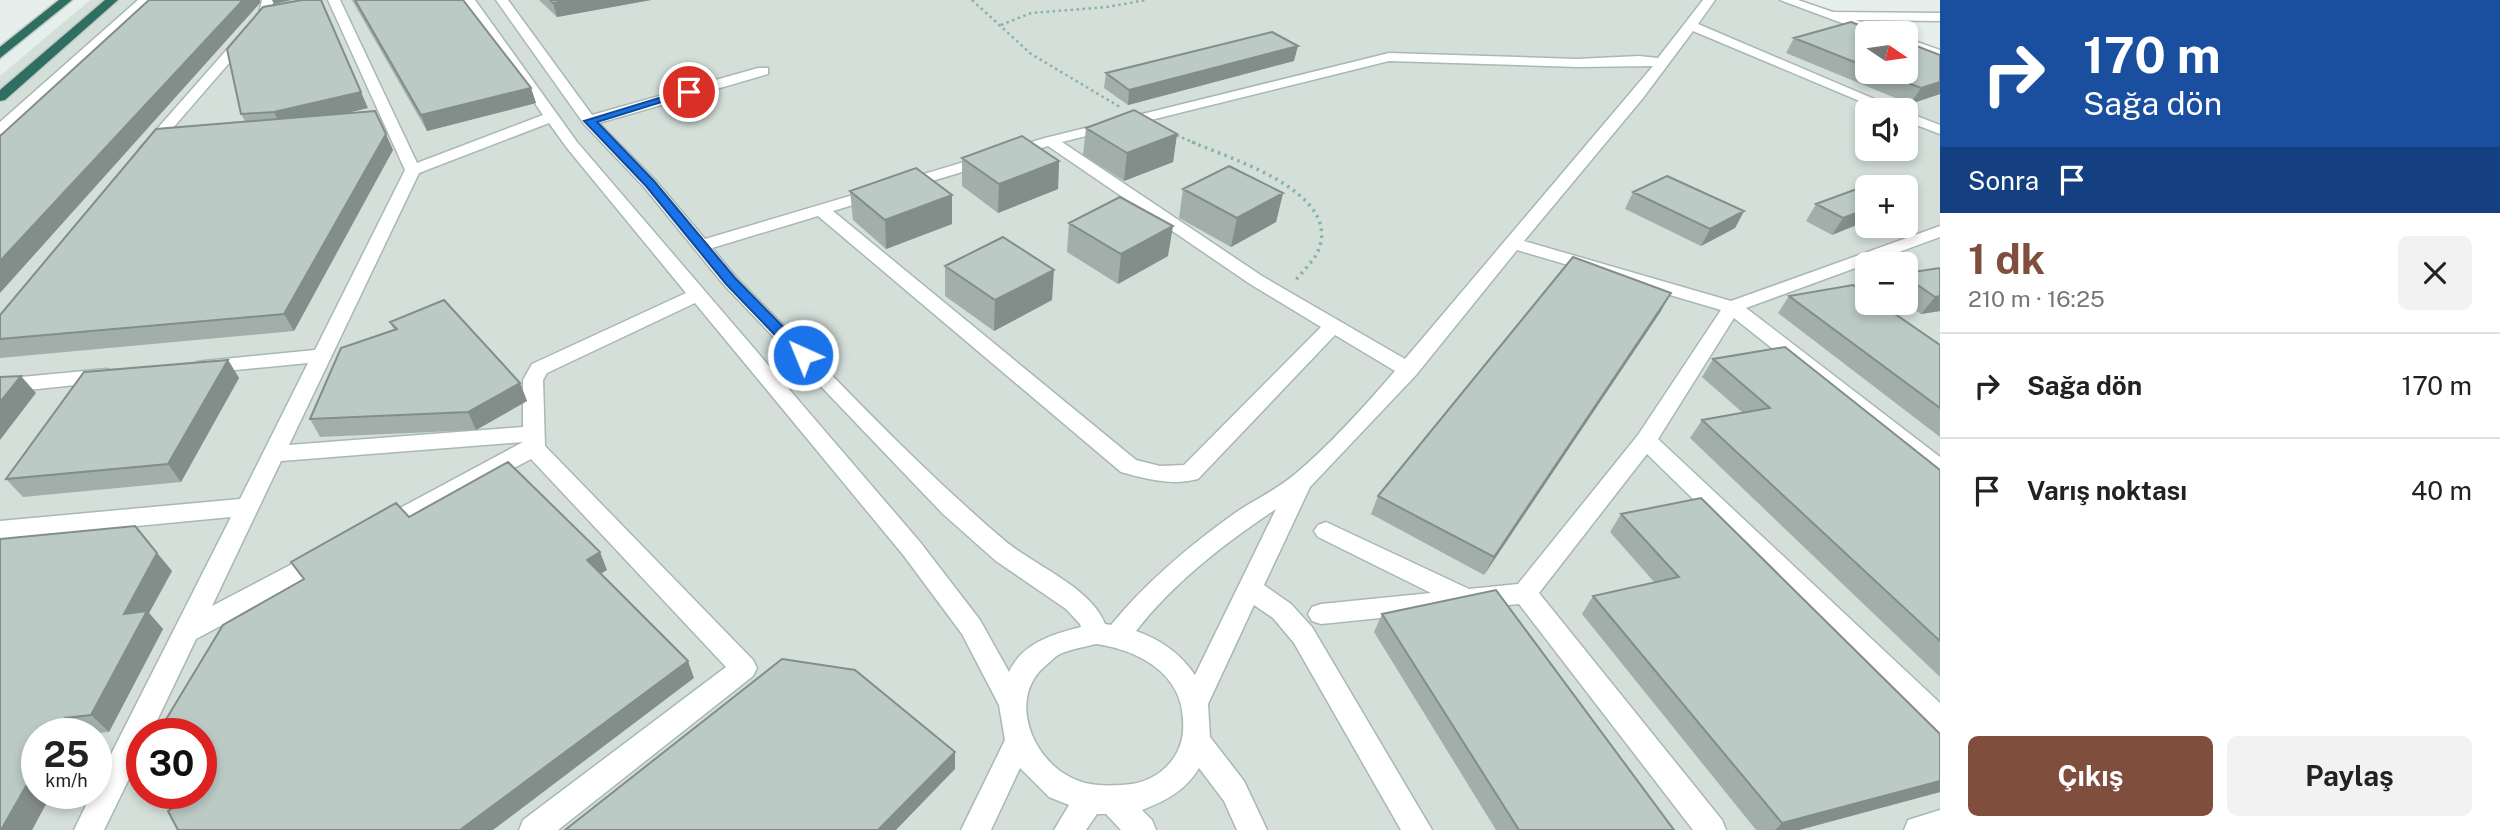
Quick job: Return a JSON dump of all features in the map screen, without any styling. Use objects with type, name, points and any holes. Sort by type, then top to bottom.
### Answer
[{"type":"highway","points":[[0,54],[66,0]]},
{"type":"highway","points":[[0,97],[112,0]]},
{"type":"street","points":[[0,130],[145,0]]},
{"type":"street","points":[[469,0],[598,177],[912,549],[971,627],[1011,702]]},
{"type":"street","points":[[502,0],[589,121],[650,184],[700,246],[950,508],[1004,554],[1075,602],[1107,634],[1157,652],[1174,666],[1187,683],[1199,722],[1197,742],[1190,761],[1177,777],[1159,790],[1137,798],[1102,800],[1067,791],[1046,778],[1030,762],[1018,743],[1012,722],[1011,702],[1020,675],[1039,653],[1056,642],[1075,636],[1107,634],[1178,570],[1244,519],[1301,482],[1409,370],[1662,63],[1709,0]]},
{"type":"street","points":[[1786,0],[1855,24]]},
{"type":"street","points":[[329,1],[413,170]]},
{"type":"street","points":[[137,160],[270,8]]},
{"type":"street","points":[[1833,16],[1940,17]]},
{"type":"street","points":[[1690,25],[1864,98]]},
{"type":"street","points":[[1918,46],[1940,54]]},
{"type":"street","points":[[700,246],[1050,141],[1389,57],[1577,63],[1639,60],[1662,63]]},
{"type":"street","points":[[589,121],[763,71]]},
{"type":"street","points":[[89,830],[413,170],[552,117]]},
{"type":"street","points":[[1918,121],[1940,130]]},
{"type":"street","points":[[1050,141],[1283,295],[1409,370]]},
{"type":"street","points":[[821,210],[1129,466],[1144,470],[1167,474],[1190,473],[1334,325]]},
{"type":"street","points":[[1321,614],[1525,593],[1646,440],[1732,307],[1940,231]]},
{"type":"street","points":[[1515,244],[1732,307],[1940,469]]},
{"type":"street","points":[[1822,276],[1843,291]]},
{"type":"street","points":[[534,830],[744,668],[534,441],[533,380],[539,369],[699,294]]},
{"type":"street","points":[[181,369],[320,356]]},
{"type":"street","points":[[0,386],[125,375]]},
{"type":"street","points":[[1646,440],[1940,721]]},
{"type":"street","points":[[273,454],[534,441]]},
{"type":"street","points":[[366,537],[534,441]]},
{"type":"street","points":[[1195,702],[1301,482]]},
{"type":"street","points":[[0,530],[246,507]]},
{"type":"street","points":[[1326,531],[1467,599]]},
{"type":"street","points":[[186,632],[342,550]]},
{"type":"street","points":[[1251,590],[1282,611],[1303,635],[1417,830]]},
{"type":"street","points":[[1525,593],[1711,830]]},
{"type":"street","points":[[1197,742],[1234,791],[1252,830]]},
{"type":"street","points":[[976,830],[1018,743]]},
{"type":"street","points":[[1069,830],[1102,800]]},
{"type":"street","points":[[1102,800],[1142,830]]},
{"type":"street","points":[[1919,830],[1940,824]]},
{"type":"path","points":[[972,0],[1031,54],[1138,118],[1277,180],[1313,206],[1322,229],[1320,248],[1316,257],[1283,295]]},
{"type":"path","points":[[1001,25],[1031,13],[1107,7],[1146,0]]},
{"type":"shaded area","points":[[90,0],[1787,0],[1855,28],[1855,84],[1918,84],[1918,66],[1940,55],[1940,830],[0,830],[0,76]]},
{"type":"building","points":[[149,0],[243,0],[0,261],[0,136]]},
{"type":"building","points":[[302,0],[321,0],[361,92],[274,112],[241,114],[227,49],[263,7]]},
{"type":"building","points":[[355,0],[463,0],[531,88],[421,115]]},
{"type":"building","points":[[1851,22],[1855,23],[1855,62],[1794,38]]},
{"type":"building","points":[[1272,32],[1298,46],[1129,90],[1106,73]]},
{"type":"building","points":[[1918,47],[1940,55],[1940,82],[1921,88],[1910,84],[1918,84]]},
{"type":"building","points":[[1134,110],[1177,134],[1127,153],[1086,128]]},
{"type":"building","points":[[375,111],[386,134],[284,314],[0,339],[0,315],[156,129]]},
{"type":"building","points":[[1022,136],[1059,161],[999,184],[962,158]]},
{"type":"building","points":[[1229,166],[1283,193],[1237,218],[1183,189]]},
{"type":"building","points":[[916,168],[952,195],[885,220],[850,191]]},
{"type":"building","points":[[1667,176],[1744,211],[1710,229],[1633,192]]},
{"type":"building","points":[[1855,190],[1855,214],[1843,218],[1816,204]]},
{"type":"building","points":[[1120,197],[1173,226],[1121,254],[1069,223]]},
{"type":"building","points":[[1003,237],[1054,270],[995,300],[945,266]]},
{"type":"building","points":[[1573,257],[1671,293],[1494,557],[1378,496]]},
{"type":"building","points":[[1940,268],[1940,296],[1935,297],[1918,285],[1918,271]]},
{"type":"building","points":[[1853,285],[1855,315],[1896,315],[1940,345],[1940,408],[1789,296]]},
{"type":"building","points":[[444,300],[520,383],[468,412],[310,419],[341,348],[397,329],[390,322]]},
{"type":"building","points":[[1785,347],[1940,470],[1940,641],[1702,420],[1770,408],[1713,359]]},
{"type":"building","points":[[228,360],[168,464],[6,479],[84,372]]},
{"type":"building","points":[[21,376],[0,402],[0,377]]},
{"type":"building","points":[[508,462],[600,552],[587,560],[688,661],[460,830],[178,830],[168,811],[171,809],[217,809],[217,718],[167,718],[223,625],[304,579],[291,562],[396,503],[409,517]]},
{"type":"building","points":[[1701,498],[1940,734],[1940,781],[1782,823],[1593,596],[1679,577],[1621,514]]},
{"type":"building","points":[[135,526],[157,553],[124,614],[147,611],[91,715],[21,718],[21,795],[1,830],[0,830],[0,539]]},
{"type":"building","points":[[1496,590],[1674,830],[1519,830],[1382,614]]},
{"type":"building","points":[[782,659],[855,670],[955,752],[878,830],[565,830]]},
{"type":"route","points":[[689,92],[589,121],[650,184],[730,281],[803,355]]}]
